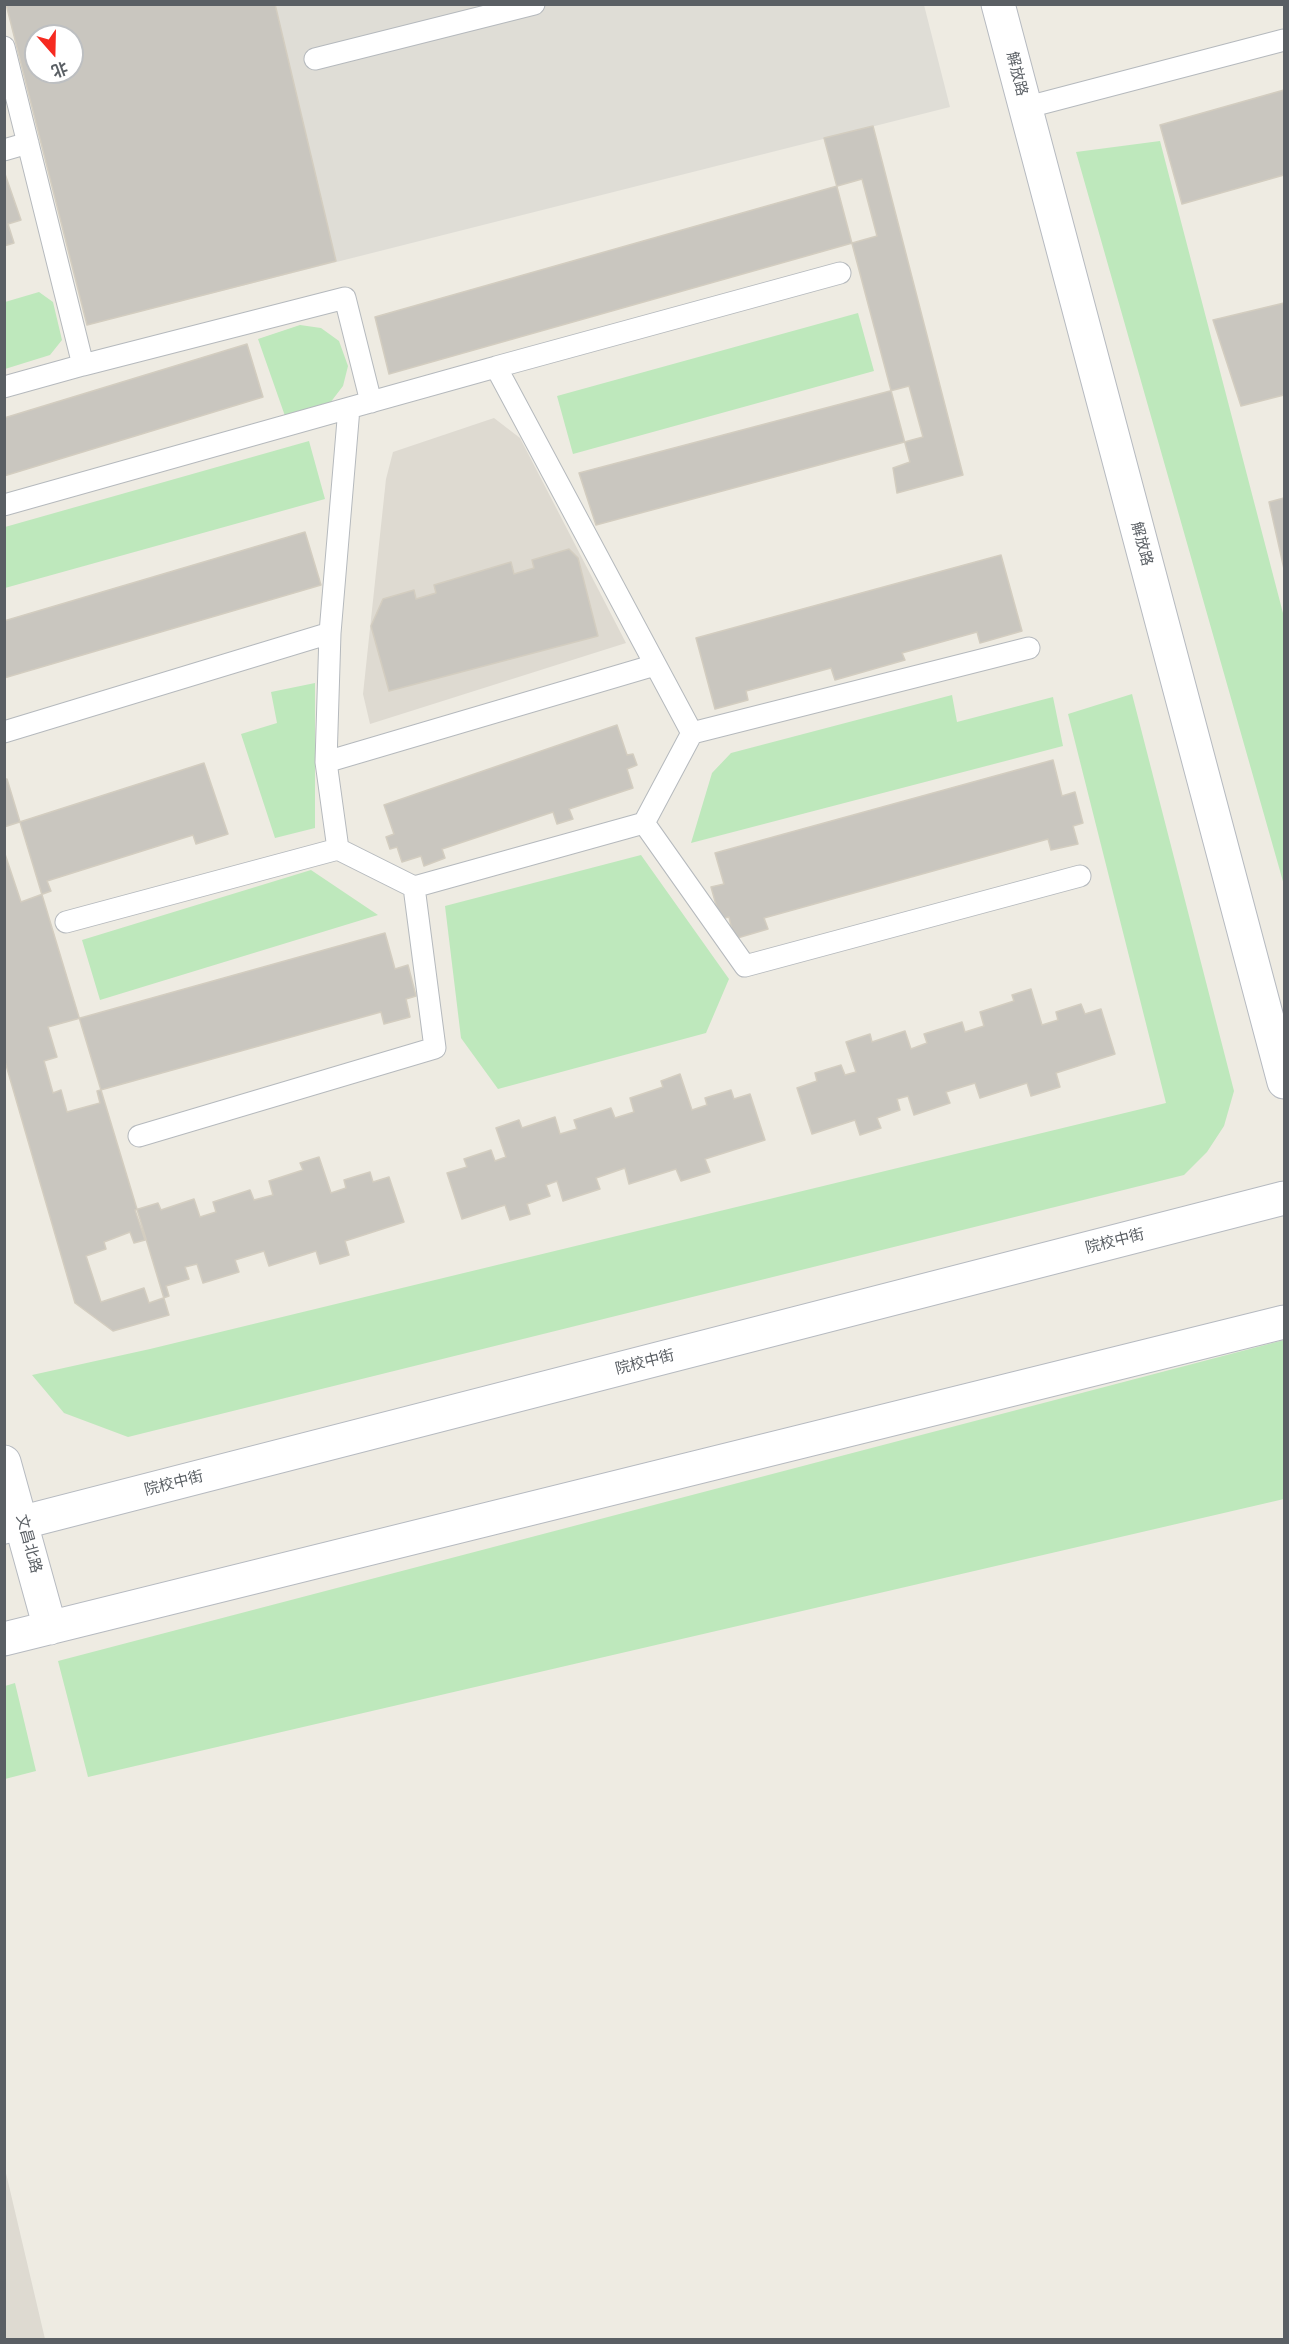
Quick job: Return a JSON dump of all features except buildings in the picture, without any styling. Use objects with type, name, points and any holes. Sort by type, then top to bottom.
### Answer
[{"type":"main road","name":"解放路","points":[[998,4],[1284,1082]]},
{"type":"main road","name":"院校中街","points":[[14,1525],[1284,1198]]},
{"type":"main road","points":[[4,1639],[1284,1322]]},
{"type":"main road","name":"文昌北路","points":[[4,1462],[14,1525],[50,1628]]},
{"type":"lane","points":[[315,59],[534,4]]},
{"type":"lane","points":[[1024,108],[1284,40]]},
{"type":"lane","points":[[4,47],[83,365]]},
{"type":"lane","points":[[4,150],[28,143]]},
{"type":"lane","points":[[4,505],[840,273]]},
{"type":"lane","points":[[4,387],[345,298],[371,402]]},
{"type":"lane","points":[[496,367],[692,733]]},
{"type":"lane","points":[[338,849],[326,762],[330,633],[349,408]]},
{"type":"lane","points":[[4,732],[330,633]]},
{"type":"lane","points":[[66,922],[338,849],[414,887],[644,823],[692,733],[1029,648]]},
{"type":"lane","points":[[326,762],[655,665]]},
{"type":"lane","points":[[644,823],[745,966],[1080,876]]},
{"type":"lane","points":[[139,1136],[435,1048],[414,887]]},
{"type":"shaded area","points":[[6,5],[924,5],[950,107],[87,325],[26,84],[84,84],[84,24],[24,24],[24,76]]},
{"type":"shaded area","points":[[494,418],[520,438],[626,643],[370,724],[363,694],[386,479],[393,452]]},
{"type":"shaded area","points":[[5,2169],[45,2339],[5,2339]]},
{"type":"green space","points":[[1160,141],[1284,617],[1284,885],[1076,152]]},
{"type":"green space","points":[[39,292],[53,302],[62,340],[50,355],[5,369],[5,302]]},
{"type":"green space","points":[[858,313],[874,371],[573,454],[557,396]]},
{"type":"green space","points":[[300,325],[321,328],[339,341],[348,366],[343,386],[330,403],[285,416],[258,339]]},
{"type":"green space","points":[[309,441],[325,499],[5,588],[5,527]]},
{"type":"green space","points":[[315,683],[315,828],[275,838],[241,734],[277,723],[271,692]]},
{"type":"green space","points":[[1132,694],[1234,1091],[1224,1126],[1207,1152],[1184,1175],[128,1437],[64,1413],[32,1375],[150,1349],[1166,1103],[1068,714]]},
{"type":"green space","points":[[952,695],[957,722],[1053,697],[1063,746],[691,843],[712,773],[731,753]]},
{"type":"green space","points":[[641,855],[729,979],[706,1033],[498,1089],[461,1038],[445,906]]},
{"type":"green space","points":[[311,870],[378,915],[100,1000],[82,940]]},
{"type":"green space","points":[[1284,1340],[1284,1499],[88,1777],[58,1661]]},
{"type":"green space","points":[[15,1683],[36,1771],[5,1779],[5,1686]]}]
